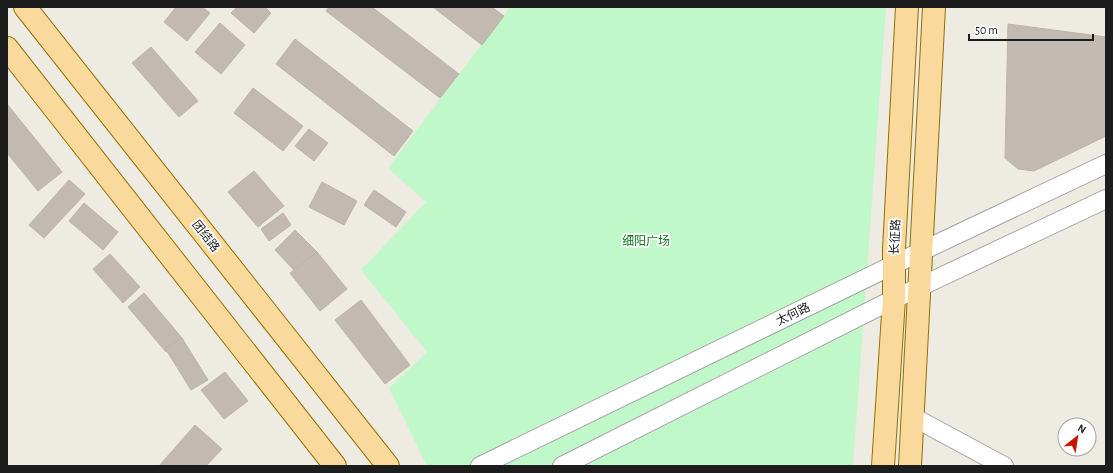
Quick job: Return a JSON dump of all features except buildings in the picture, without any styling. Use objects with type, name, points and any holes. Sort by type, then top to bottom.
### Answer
[{"type":"main road","name":"团结路","points":[[25,7],[388,466]]},
{"type":"main road","name":"长征路","points":[[883,466],[894,299],[894,264],[907,7]]},
{"type":"main road","points":[[910,466],[934,7]]},
{"type":"main road","points":[[7,48],[335,466]]},
{"type":"street","name":"太何路","points":[[480,466],[894,264],[1106,164]]},
{"type":"street","points":[[562,466],[894,299],[1106,199]]},
{"type":"street","points":[[913,417],[1004,466]]},
{"type":"green space","name":"细阳广场","points":[[510,7],[886,7],[853,466],[427,466],[389,388],[427,352],[361,270],[426,202],[388,168]]}]
